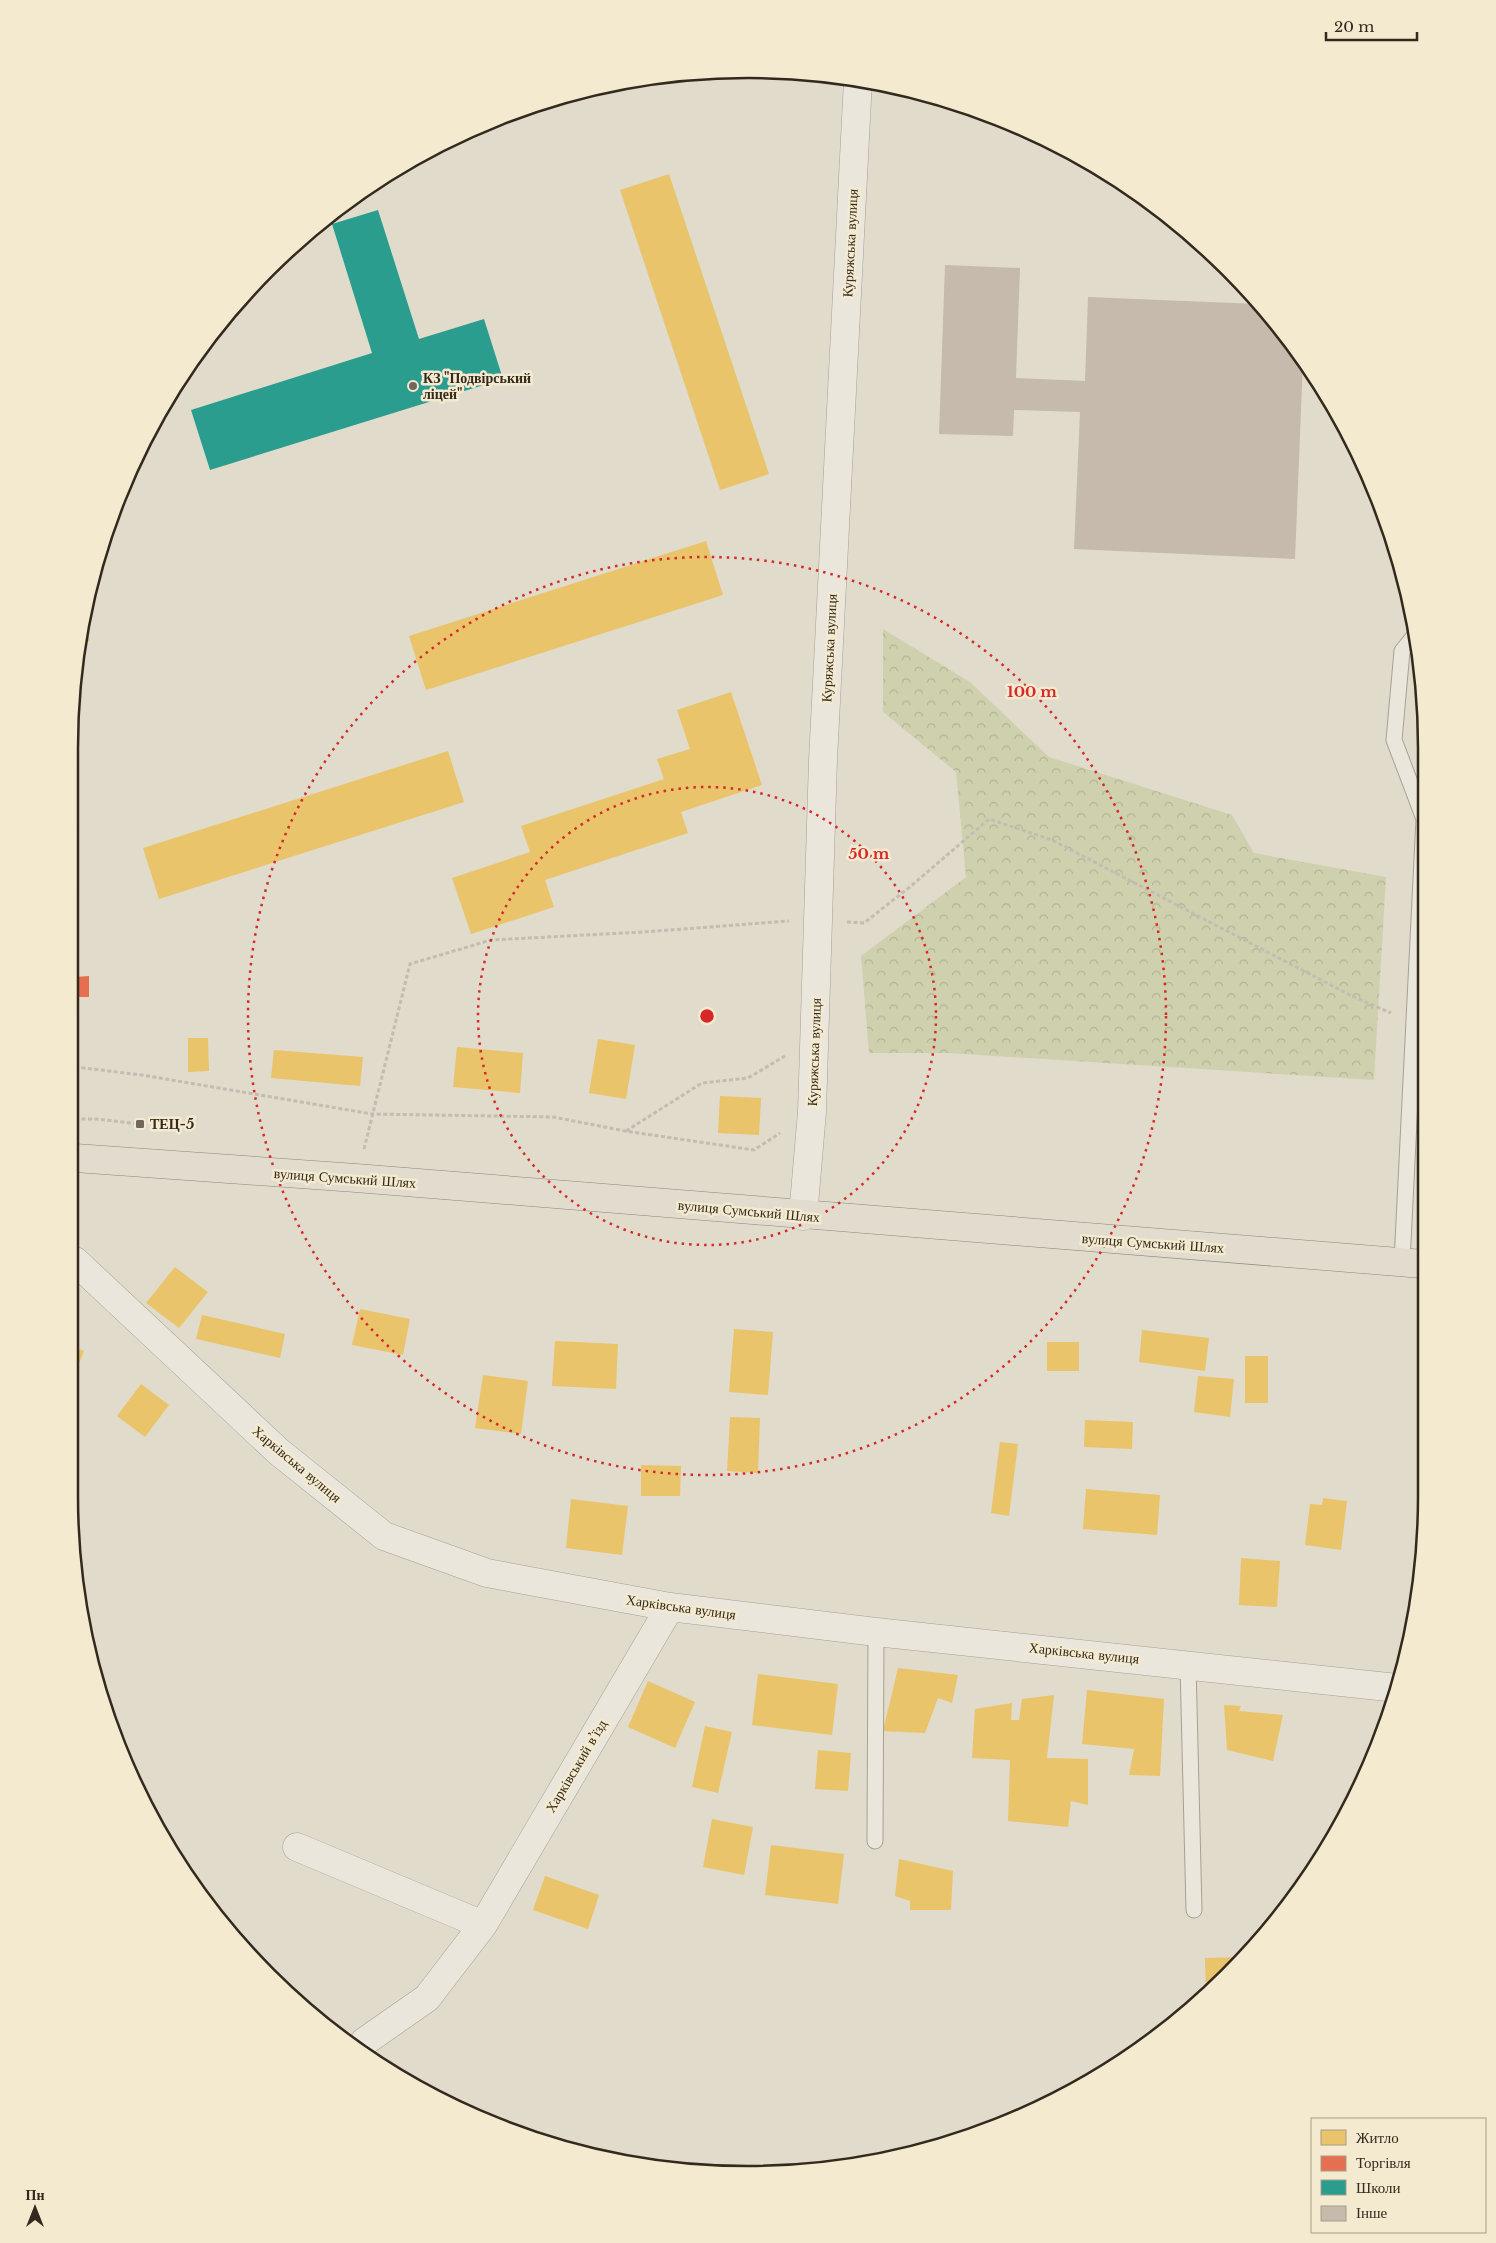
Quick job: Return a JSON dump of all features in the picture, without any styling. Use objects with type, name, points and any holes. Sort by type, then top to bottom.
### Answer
[{"type":"main road","name":"вулиця Сумський Шлях","points":[[78,1158],[366,1179],[803,1216],[1413,1263]]},
{"type":"street","name":"Куряжська вулиця","points":[[803,1216],[812,1112],[823,760],[858,87]]},
{"type":"street","name":"Харківська вулиця","points":[[78,1264],[279,1452],[384,1536],[487,1573],[670,1607],[876,1632],[1390,1687]]},
{"type":"street","name":"Харківський в’їзд","points":[[364,2042],[427,1998],[483,1925],[670,1607]]},
{"type":"street","points":[[297,1848],[483,1925]]},
{"type":"lane","points":[[1410,641],[1402,652],[1394,740],[1418,803]]},
{"type":"lane","points":[[1413,1263],[1418,1061]]},
{"type":"lane","points":[[875,1841],[876,1632]]},
{"type":"lane","points":[[1188,1664],[1194,1910]]},
{"type":"path","points":[[625,1131],[702,1084],[748,1078],[790,1052],[815,1017]]},
{"type":"path","points":[[78,1067],[142,1075],[372,1114],[553,1117],[625,1131],[754,1150],[812,1112]]},
{"type":"path","points":[[78,1119],[140,1124]]},
{"type":"green space","points":[[883,629],[970,682],[1049,757],[1232,815],[1254,853],[1386,877],[1374,1080],[948,1053],[869,1053],[861,956],[966,877],[956,772],[883,712]]},
{"type":"building: Житло","points":[[669,174],[769,474],[720,490],[620,190]]},
{"type":"building: Житло","points":[[706,541],[723,595],[426,690],[409,636]]},
{"type":"building: Житло","points":[[87,634],[90,641],[86,642]]},
{"type":"building: Житло","points":[[731,692],[762,785],[681,812],[688,833],[545,880],[554,907],[471,934],[452,878],[530,852],[521,826],[664,779],[657,759],[690,749],[677,710]]},
{"type":"building: Житло","points":[[448,751],[464,802],[159,899],[143,848]]},
{"type":"building: Житло","points":[[188,1038],[208,1038],[209,1071],[188,1072]]},
{"type":"building: Житло","points":[[598,1039],[635,1045],[626,1099],[589,1093]]},
{"type":"building: Житло","points":[[457,1047],[523,1053],[520,1093],[453,1087]]},
{"type":"building: Житло","points":[[274,1050],[363,1057],[360,1086],[271,1078]]},
{"type":"building: Житло","points":[[720,1096],[761,1098],[759,1135],[718,1133]]},
{"type":"building: Житло","points":[[175,1267],[208,1292],[179,1328],[146,1303]]},
{"type":"building: Житло","points":[[360,1309],[410,1319],[403,1355],[352,1345]]},
{"type":"building: Житло","points":[[202,1315],[285,1334],[280,1358],[196,1339]]},
{"type":"building: Житло","points":[[734,1329],[773,1332],[768,1395],[729,1392]]},
{"type":"building: Житло","points":[[1142,1330],[1209,1338],[1205,1371],[1139,1362]]},
{"type":"building: Житло","points":[[555,1341],[618,1344],[616,1389],[552,1386]]},
{"type":"building: Житло","points":[[1047,1342],[1079,1342],[1079,1371],[1047,1371]]},
{"type":"building: Житло","points":[[78,1348],[84,1351],[78,1366]]},
{"type":"building: Житло","points":[[1245,1356],[1268,1356],[1268,1403],[1245,1403]]},
{"type":"building: Житло","points":[[483,1375],[528,1381],[521,1434],[475,1428]]},
{"type":"building: Житло","points":[[1198,1376],[1234,1379],[1230,1417],[1194,1412]]},
{"type":"building: Житло","points":[[141,1384],[169,1405],[145,1437],[117,1416]]},
{"type":"building: Житло","points":[[730,1417],[760,1418],[758,1473],[727,1471]]},
{"type":"building: Житло","points":[[1085,1420],[1133,1422],[1132,1449],[1084,1447]]},
{"type":"building: Житло","points":[[1000,1442],[1018,1444],[1009,1516],[991,1513]]},
{"type":"building: Житло","points":[[641,1465],[681,1466],[680,1496],[641,1496]]},
{"type":"building: Житло","points":[[1086,1489],[1160,1495],[1157,1535],[1083,1529]]},
{"type":"building: Житло","points":[[1323,1498],[1347,1501],[1341,1550],[1305,1545],[1310,1504],[1322,1505]]},
{"type":"building: Житло","points":[[571,1499],[628,1506],[622,1555],[566,1548]]},
{"type":"building: Житло","points":[[1241,1558],[1280,1561],[1277,1607],[1239,1605]]},
{"type":"building: Житло","points":[[898,1668],[958,1675],[952,1703],[938,1698],[925,1733],[883,1731]]},
{"type":"building: Житло","points":[[758,1674],[838,1684],[832,1735],[752,1725]]},
{"type":"building: Житло","points":[[648,1681],[695,1702],[675,1748],[628,1727]]},
{"type":"building: Житло","points":[[1087,1690],[1164,1699],[1160,1776],[1129,1775],[1134,1749],[1082,1744]]},
{"type":"building: Житло","points":[[1054,1695],[1047,1758],[1088,1759],[1088,1805],[1071,1801],[1068,1827],[1008,1821],[1010,1760],[972,1758],[975,1709],[1012,1703],[1011,1720],[1019,1720],[1022,1699]]},
{"type":"building: Житло","points":[[1224,1705],[1241,1706],[1239,1711],[1283,1715],[1273,1761],[1227,1750]]},
{"type":"building: Житло","points":[[705,1726],[732,1732],[718,1793],[692,1787]]},
{"type":"building: Житло","points":[[818,1750],[851,1753],[848,1791],[815,1789]]},
{"type":"building: Житло","points":[[712,1819],[753,1827],[744,1875],[703,1867]]},
{"type":"building: Житло","points":[[771,1845],[844,1854],[838,1904],[765,1895]]},
{"type":"building: Житло","points":[[899,1859],[953,1871],[951,1910],[910,1910],[910,1901],[895,1896]]},
{"type":"building: Житло","points":[[545,1876],[599,1895],[588,1929],[533,1910]]},
{"type":"building: Житло","points":[[1233,1957],[1206,1984],[1205,1958]]},
{"type":"building: Торгівля","points":[[89,976],[89,997],[78,997],[78,977]]},
{"type":"building: Школи","points":[[378,210],[419,339],[484,319],[503,379],[210,470],[191,410],[372,353],[332,224]]},
{"type":"building: Інше","points":[[945,265],[1020,268],[1016,378],[1085,381],[1088,297],[1250,304],[1303,370],[1295,559],[1074,549],[1080,412],[1014,410],[1013,436],[939,434]]},
{"type":"place","name":"КЗ \"Подвірський ліцей\"","points":[[413,386]]},
{"type":"place","name":"ТЕЦ-5","points":[[140,1124]]}]
